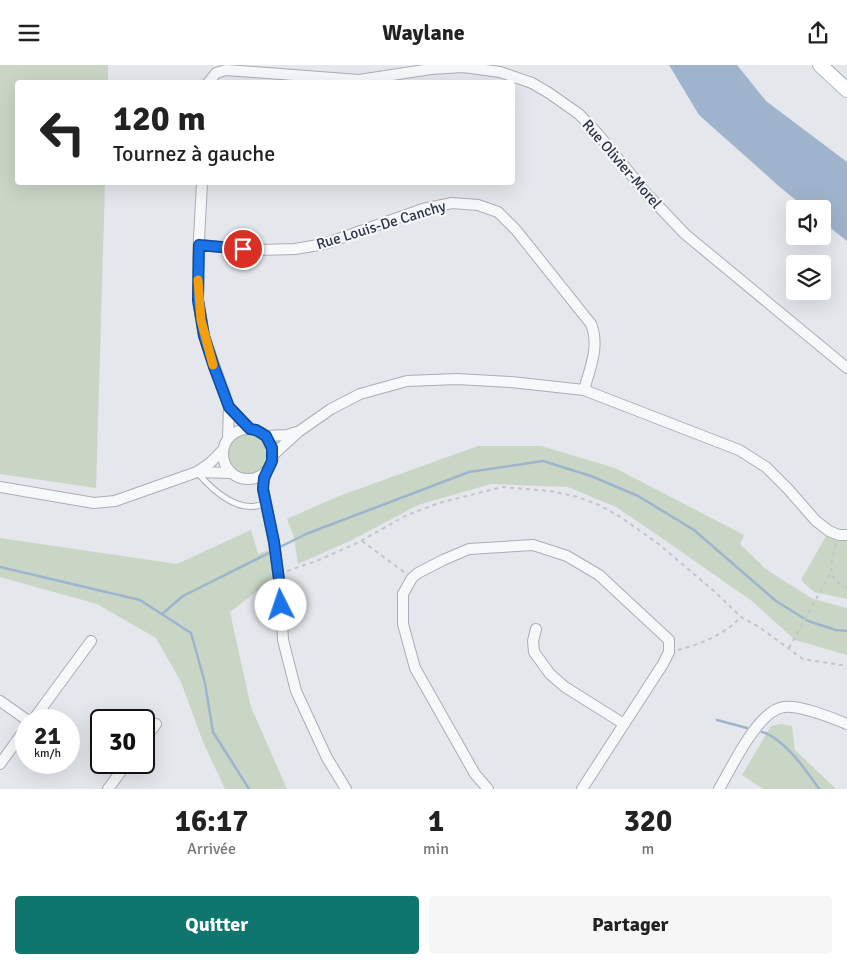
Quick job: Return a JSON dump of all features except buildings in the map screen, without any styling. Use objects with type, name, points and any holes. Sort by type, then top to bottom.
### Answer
[{"type":"main road","points":[[820,65],[847,89]]},
{"type":"street","name":"Rue Olivier-Morel","points":[[210,80],[216,73],[226,69],[359,80],[431,69],[463,67],[495,71],[532,83],[559,99],[579,114],[598,134],[646,193],[685,234],[847,368]]},
{"type":"street","points":[[0,487],[94,503],[115,501],[197,472],[210,463],[223,450],[228,438],[229,407],[208,350],[201,320],[198,278],[202,185]]},
{"type":"street","name":"Rue Louis-De Canchy","points":[[199,245],[259,250],[295,249],[324,244],[423,209],[452,203],[478,205],[498,213],[516,230],[591,324],[595,333],[596,344],[584,390]]},
{"type":"street","points":[[346,789],[327,758],[296,691],[282,640],[279,574],[263,484],[273,455],[298,432],[331,409],[360,394],[407,381],[457,379],[502,381],[584,390],[739,450],[766,467],[816,521],[829,531],[843,535]]},
{"type":"street","points":[[229,407],[250,429]]},
{"type":"street","points":[[228,438],[238,431],[256,430],[266,436],[270,442],[273,455]]},
{"type":"street","points":[[266,436],[287,435],[298,432]]},
{"type":"street","points":[[223,450],[224,463],[231,473]]},
{"type":"street","points":[[244,479],[254,479],[267,470]]},
{"type":"street","points":[[197,472],[231,473],[244,479],[256,490],[265,503]]},
{"type":"street","points":[[488,789],[474,774],[415,667],[404,624],[403,594],[412,578],[443,560],[469,549],[533,545],[567,557],[599,575],[669,640],[669,651],[664,664],[582,789]]},
{"type":"street","points":[[536,629],[532,641],[534,652],[550,674],[565,687],[624,724]]},
{"type":"street","points":[[40,709],[91,641]]},
{"type":"street","points":[[0,701],[15,712]]},
{"type":"street","points":[[719,789],[758,724],[771,711],[784,707],[801,708],[847,724]]},
{"type":"street","points":[[0,764],[15,744]]},
{"type":"street","points":[[108,789],[119,774]]},
{"type":"lane","points":[[197,472],[212,489],[231,500],[250,507],[257,507],[265,503]]},
{"type":"path","points":[[279,574],[319,560],[362,541],[407,515],[439,503],[502,487],[550,491],[578,497],[599,505],[619,516],[660,545],[716,591],[741,617],[759,627],[802,659],[847,666]]},
{"type":"path","points":[[788,649],[831,571],[833,557],[843,535]]},
{"type":"path","points":[[362,541],[412,578]]},
{"type":"path","points":[[831,571],[838,585],[847,588]]},
{"type":"path","points":[[669,651],[702,643],[733,625],[741,617]]},
{"type":"green space","points":[[0,65],[108,65],[108,80],[15,80],[15,185],[105,185],[96,488],[0,474]]},
{"type":"green space","points":[[253,432],[261,435],[267,441],[270,453],[267,465],[261,471],[245,474],[237,471],[231,465],[228,449],[231,441],[237,435]]},
{"type":"green space","points":[[478,446],[541,446],[615,468],[744,535],[740,544],[767,570],[813,599],[847,608],[847,655],[795,640],[752,601],[616,507],[568,487],[491,484],[418,505],[352,540],[298,564],[294,537],[287,519],[339,496]]},
{"type":"green space","points":[[251,530],[258,554],[269,550],[274,578],[230,612],[251,707],[287,789],[225,789],[203,742],[181,682],[156,638],[97,604],[0,577],[0,538],[177,564]]},
{"type":"green space","points":[[829,531],[847,535],[847,599],[814,592],[801,580]]},
{"type":"green space","points":[[781,724],[792,726],[795,750],[836,789],[763,789],[742,775],[771,726]]},
{"type":"water","points":[[669,65],[737,65],[766,101],[847,162],[847,241],[831,228],[831,200],[796,200],[699,115]]},
{"type":"waterway","points":[[278,548],[306,534],[469,472],[543,461],[591,476],[638,496],[694,530],[776,601],[808,621],[836,630],[847,631]]},
{"type":"waterway","points":[[162,614],[183,596],[273,551]]},
{"type":"waterway","points":[[0,567],[140,600],[191,633],[205,683],[213,732],[249,789]]},
{"type":"waterway","points":[[717,720],[747,728]]},
{"type":"waterway","points":[[762,732],[770,735],[786,748],[819,789]]},
{"type":"slow traffic","points":[[198,280],[201,320],[213,365]]},
{"type":"route","points":[[243,249],[199,245],[198,300],[204,336],[229,407],[250,429],[266,436],[272,448],[272,461],[264,478],[263,489],[274,542],[281,605]]}]
